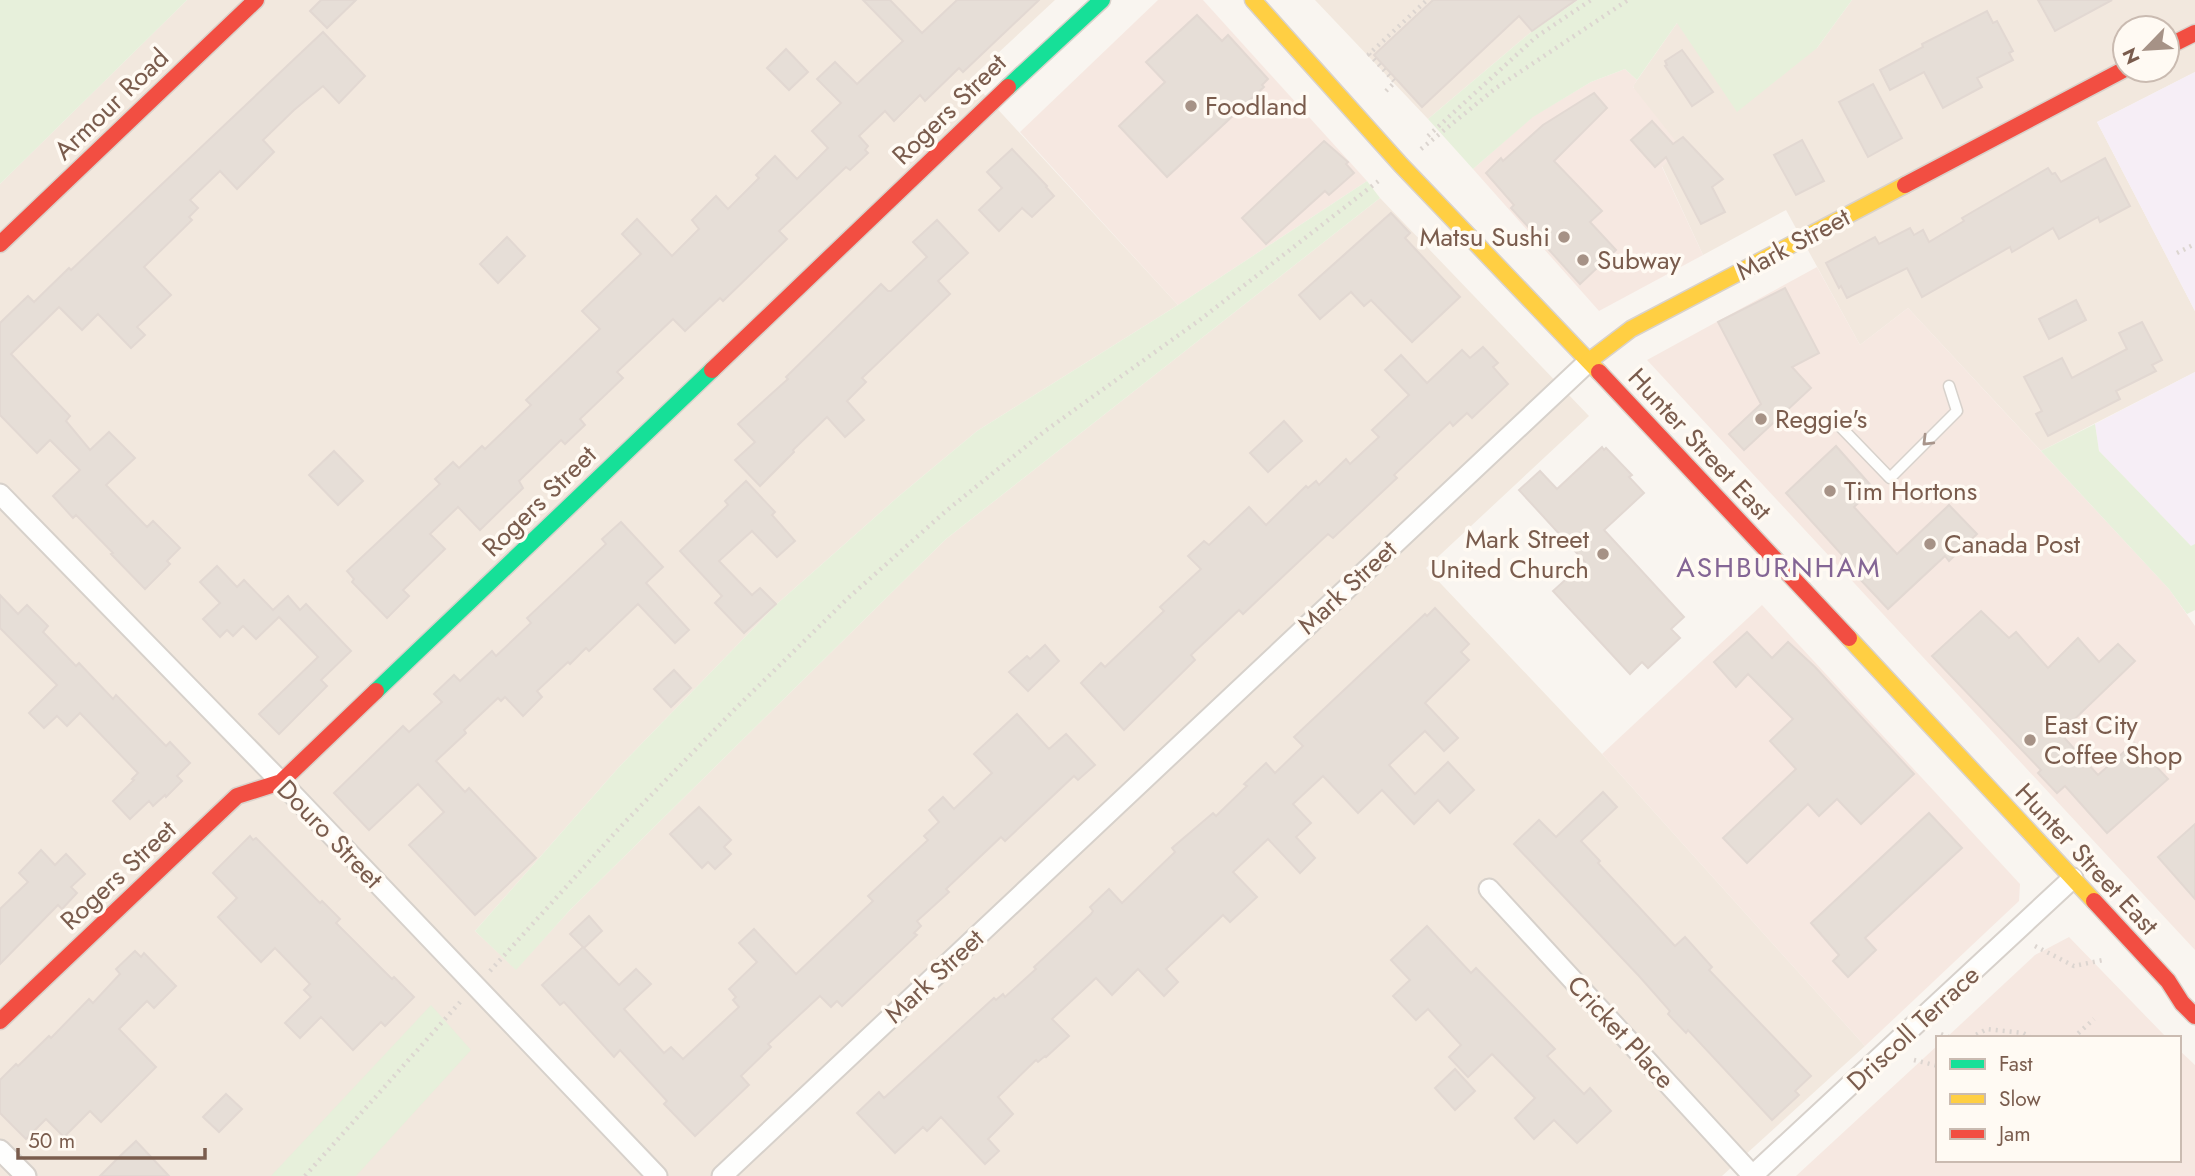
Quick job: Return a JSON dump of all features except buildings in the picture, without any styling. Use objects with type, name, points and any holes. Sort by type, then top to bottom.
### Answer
[{"type":"street","name":"Armour Road","points":[[0,244],[256,0]]},
{"type":"street","name":"Rogers Street","points":[[0,1021],[237,796],[281,782],[1021,74],[1102,0]]},
{"type":"street","name":"Hunter Street East","points":[[1253,0],[1401,165],[1589,361],[2191,1005]]},
{"type":"street","name":"Mark Street","points":[[722,1176],[1589,361],[1631,329],[2111,76]]},
{"type":"street","name":"Douro Street","points":[[0,494],[281,782],[657,1176]]},
{"type":"street","name":"Driscoll Terrace","points":[[1753,1176],[2073,878]]},
{"type":"street","name":"Cricket Place","points":[[1489,889],[1753,1176]]},
{"type":"street","points":[[0,1150],[26,1176]]},
{"type":"lane","points":[[1833,419],[1891,478],[1957,411],[1948,386]]},
{"type":"path","points":[[1386,91],[1395,82],[1369,54],[1427,0]]},
{"type":"path","points":[[1428,136],[1536,37],[1591,0]]},
{"type":"path","points":[[305,1176],[623,824],[847,599],[926,528],[1045,431],[1201,318],[1401,165],[1496,88],[1623,1]]},
{"type":"path","points":[[2177,253],[2195,244]]},
{"type":"path","points":[[2035,946],[2074,966],[2103,960]]},
{"type":"path","points":[[2075,1036],[2094,1019]]},
{"type":"path","points":[[1974,1036],[1987,1029],[2028,1036]]},
{"type":"path","points":[[1941,1034],[1946,1036]]},
{"type":"path","points":[[1914,1060],[1936,1066]]},
{"type":"shaded area","points":[[187,0],[1055,0],[970,79],[1178,305],[977,431],[778,603],[619,767],[475,931],[516,969],[570,910],[946,539],[1380,198],[1589,416],[1426,568],[1602,754],[1865,1046],[1722,1176],[0,1176],[0,184]]},
{"type":"shaded area","points":[[1158,0],[1203,0],[1367,181],[1178,305],[1020,132]]},
{"type":"shaded area","points":[[1315,0],[1578,0],[1530,33],[1428,119]]},
{"type":"shaded area","points":[[1852,0],[2195,0],[2195,72],[2181,79],[2181,14],[2111,14],[2111,84],[2171,84],[2097,122],[2195,311],[2195,372],[2041,451],[1908,308],[1860,345],[1786,210],[1703,255],[1662,166],[1633,86],[1677,23],[1817,48]]},
{"type":"shaded area","points":[[1625,69],[1637,80],[1633,87],[1681,148],[1662,167],[1703,255],[1599,311],[1473,169],[1532,117],[1591,82]]},
{"type":"shaded area","points":[[2195,72],[2195,311],[2097,122],[2171,84],[2181,84],[2181,79]]},
{"type":"shaded area","points":[[1817,267],[1860,345],[1908,308],[2169,589],[2195,626],[2195,950],[1647,360]]},
{"type":"shaded area","points":[[2195,372],[2195,544],[2191,546],[2099,451],[2095,424]]},
{"type":"shaded area","points":[[1762,605],[2020,884],[2019,901],[1865,1046],[1602,754]]},
{"type":"shaded area","points":[[2069,937],[2165,1036],[1948,1036],[2035,955]]},
{"type":"shaded area","points":[[1936,1047],[1936,1162],[2181,1162],[2181,1052],[2195,1065],[2195,1176],[1796,1176]]},
{"type":"green space","points":[[0,0],[187,0],[0,184]]},
{"type":"green space","points":[[1578,0],[1852,0],[1817,48],[1737,112],[1677,23],[1637,80],[1625,69],[1591,82],[1533,117],[1473,169],[1428,119],[1530,33]]},
{"type":"green space","points":[[1367,181],[1380,198],[946,539],[570,910],[516,970],[475,931],[619,767],[778,603],[899,496],[977,431],[1178,305]]},
{"type":"green space","points":[[2095,424],[2099,451],[2191,546],[2195,544],[2195,610],[2187,614],[2169,589],[2041,451]]},
{"type":"green space","points":[[431,1005],[471,1050],[356,1176],[271,1176]]},
{"type":"traffic: fast","points":[[1008,87],[1102,0]]},
{"type":"traffic: fast","points":[[376,691],[712,370]]},
{"type":"traffic: slow","points":[[1253,0],[1401,165],[1599,372]]},
{"type":"traffic: slow","points":[[1589,361],[1631,329],[1905,185]]},
{"type":"traffic: slow","points":[[1849,638],[2094,901]]},
{"type":"traffic: jam","points":[[0,244],[256,0]]},
{"type":"traffic: jam","points":[[2181,40],[2195,33]]},
{"type":"traffic: jam","points":[[1905,185],[2111,76]]},
{"type":"traffic: jam","points":[[712,370],[1008,87]]},
{"type":"traffic: jam","points":[[1599,372],[1849,638]]},
{"type":"traffic: jam","points":[[0,1021],[237,796],[281,782],[376,691]]},
{"type":"traffic: jam","points":[[2094,901],[2168,981],[2182,1003],[2195,1016]]},
{"type":"place","name":"Foodland","points":[[1191,106]]},
{"type":"place","name":"Matsu Sushi","points":[[1564,237]]},
{"type":"place","name":"Subway","points":[[1583,260]]},
{"type":"place","name":"Reggie's","points":[[1761,419]]},
{"type":"place","name":"Tim Hortons","points":[[1830,491]]},
{"type":"place","name":"Canada Post","points":[[1930,544]]},
{"type":"place","name":"Mark Street United Church","points":[[1603,554]]},
{"type":"place","name":"East City Coffee Shop","points":[[2030,740]]},
{"type":"district","name":"ASHBURNHAM","points":[[1779,567]]}]
